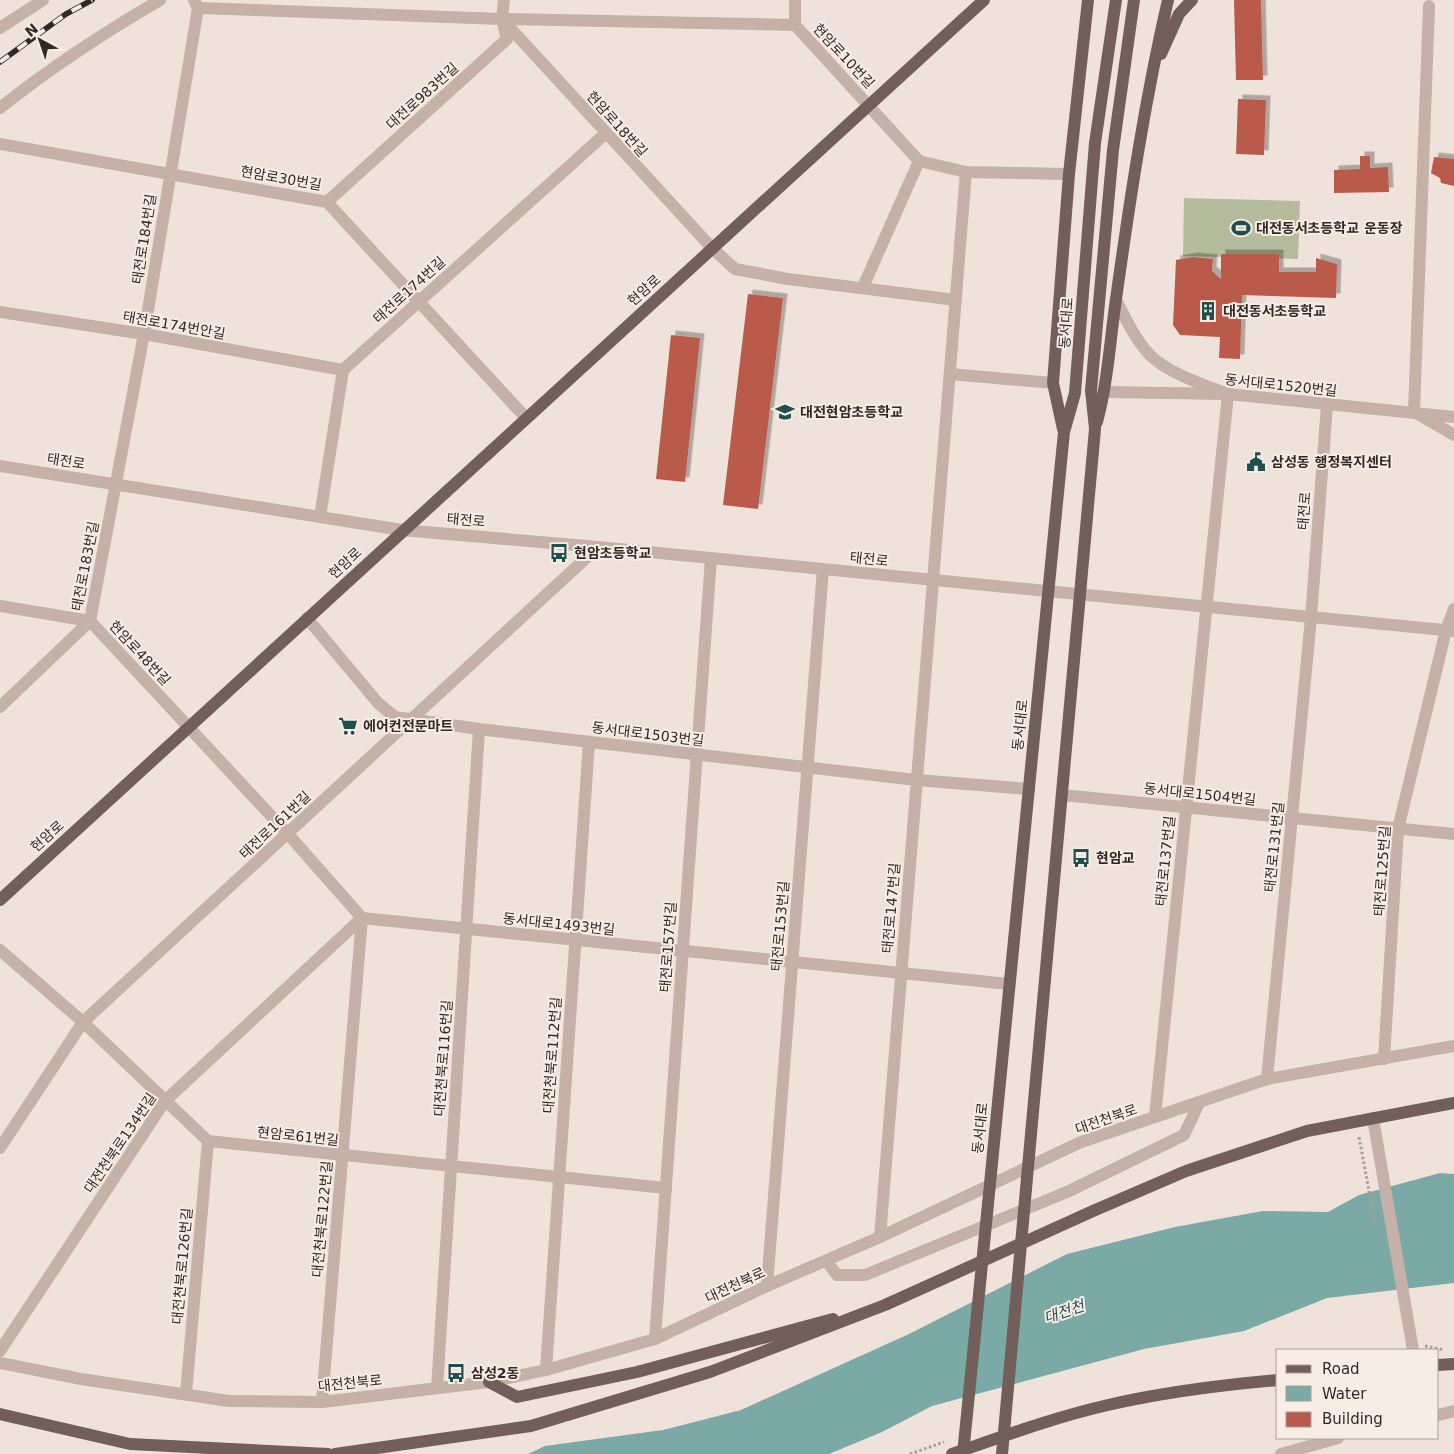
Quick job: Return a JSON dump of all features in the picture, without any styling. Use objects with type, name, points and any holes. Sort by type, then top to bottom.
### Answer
[{"type":"main road","name":"현암로","points":[[0,900],[402,530],[984,0]]},
{"type":"main road","points":[[1064,432],[1053,383],[1069,174],[1088,0]]},
{"type":"main road","name":"동서대로","points":[[963,1454],[1064,432],[1076,393],[1095,143],[1116,0]]},
{"type":"main road","points":[[1095,429],[1091,390],[1113,150],[1134,0]]},
{"type":"main road","points":[[1002,1454],[1095,429],[1105,392],[1116,300],[1150,79],[1168,0]]},
{"type":"main road","points":[[1150,79],[1179,14],[1192,0]]},
{"type":"main road","points":[[335,1454],[531,1426],[710,1372],[885,1305],[1186,1171],[1307,1131],[1454,1103]]},
{"type":"main road","points":[[489,1382],[517,1397],[637,1372],[885,1305]]},
{"type":"main road","points":[[1439,1365],[1454,1364]]},
{"type":"main road","points":[[952,1454],[1032,1426],[1108,1405],[1209,1386],[1276,1380]]},
{"type":"main road","points":[[0,1414],[130,1444],[328,1454]]},
{"type":"street","points":[[0,28],[43,0]]},
{"type":"street","points":[[0,108],[22,90],[127,19],[160,0]]},
{"type":"street","name":"대전로983번길","points":[[327,202],[507,39],[502,19],[504,0]]},
{"type":"street","points":[[794,25],[795,0]]},
{"type":"street","name":"현암로10번길","points":[[196,4],[502,19],[794,25],[869,104]]},
{"type":"street","name":"태전로184번길","points":[[116,484],[144,334],[196,4]]},
{"type":"street","points":[[1428,6],[1414,412],[1454,435]]},
{"type":"street","name":"현암로18번길","points":[[502,19],[605,134],[712,248]]},
{"type":"street","points":[[869,104],[919,161],[966,172],[1069,174]]},
{"type":"street","name":"태전로174번길","points":[[343,370],[605,134]]},
{"type":"street","name":"현암로30번길","points":[[0,144],[327,202],[526,418]]},
{"type":"street","points":[[863,287],[919,161]]},
{"type":"street","points":[[932,581],[966,172]]},
{"type":"street","points":[[712,248],[735,269],[788,278],[956,300]]},
{"type":"street","points":[[1116,300],[1136,338],[1152,357],[1187,378],[1228,394],[1205,608]]},
{"type":"street","name":"태전로174번안길","points":[[0,312],[144,334],[343,370]]},
{"type":"street","points":[[320,517],[343,370]]},
{"type":"street","points":[[950,374],[1053,383]]},
{"type":"street","name":"동서대로1520번길","points":[[1105,392],[1228,394],[1454,416]]},
{"type":"street","name":"태전로","points":[[1311,618],[1327,405]]},
{"type":"street","name":"태전로","points":[[0,466],[402,530],[598,546],[1080,596],[1450,631]]},
{"type":"street","name":"태전로183번길","points":[[0,706],[90,621],[116,484]]},
{"type":"street","name":"태전로161번길","points":[[0,1148],[83,1022],[598,546]]},
{"type":"street","name":"태전로157번길","points":[[655,1339],[711,558]]},
{"type":"street","name":"태전로153번길","points":[[767,1286],[824,570]]},
{"type":"street","name":"태전로147번길","points":[[880,1237],[932,581]]},
{"type":"street","name":"현암로48번길","points":[[0,606],[90,621],[189,727]]},
{"type":"street","name":"태전로137번길","points":[[1155,1117],[1205,608]]},
{"type":"street","name":"태전로125번길","points":[[1384,1059],[1398,829],[1450,631],[1454,609]]},
{"type":"street","name":"동서대로1503번길","points":[[308,618],[378,703],[395,717],[808,768],[916,780],[1028,789]]},
{"type":"street","name":"태전로131번길","points":[[1267,1079],[1311,618]]},
{"type":"street","points":[[189,727],[288,834],[362,918]]},
{"type":"street","name":"대전천북로116번길","points":[[437,1388],[480,729]]},
{"type":"street","name":"대전천북로112번길","points":[[546,1370],[589,742]]},
{"type":"street","name":"동서대로1504번길","points":[[1062,794],[1186,809],[1454,834]]},
{"type":"street","name":"동서대로1493번길","points":[[362,918],[1009,984]]},
{"type":"street","name":"대전천북로134번길","points":[[0,1351],[164,1102],[362,918]]},
{"type":"street","name":"대전천북로122번길","points":[[322,1402],[362,918]]},
{"type":"street","points":[[0,950],[83,1022],[164,1102],[208,1141]]},
{"type":"street","name":"대전천북로","points":[[0,1363],[229,1402],[322,1402],[489,1382],[546,1370],[655,1339],[767,1286],[827,1262],[1081,1142],[1267,1079],[1454,1046]]},
{"type":"street","points":[[827,1262],[837,1274],[865,1275],[1067,1192],[1184,1135],[1199,1103]]},
{"type":"street","points":[[1373,1118],[1413,1349]]},
{"type":"street","name":"현암로61번길","points":[[208,1141],[666,1188]]},
{"type":"street","name":"대전천북로126번길","points":[[186,1394],[208,1141]]},
{"type":"street","points":[[1439,1415],[1454,1412]]},
{"type":"street","points":[[1281,1454],[1334,1439]]},
{"type":"path","points":[[1359,1137],[1361,1146]]},
{"type":"green space","name":"대전동서초등학교 운동장","points":[[1184,198],[1300,201],[1298,259],[1183,256]]},
{"type":"water","name":"대전천","points":[[1440,1173],[1454,1174],[1454,1283],[1327,1298],[1244,1331],[1144,1349],[932,1406],[882,1432],[829,1454],[528,1454],[545,1446],[663,1430],[741,1410],[909,1334],[1067,1254],[1175,1227],[1263,1211],[1328,1212],[1359,1195]]},
{"type":"building","points":[[1234,0],[1261,0],[1263,80],[1236,80]]},
{"type":"building","points":[[1238,99],[1266,100],[1264,155],[1236,154]]},
{"type":"building","points":[[1360,156],[1370,156],[1370,168],[1388,167],[1389,192],[1334,193],[1334,170],[1360,169]]},
{"type":"building","points":[[1434,157],[1454,159],[1454,186],[1441,183],[1440,178],[1431,173]]},
{"type":"building","name":"대전동서초등학교","points":[[1221,254],[1279,254],[1279,272],[1316,272],[1316,258],[1337,264],[1336,298],[1242,295],[1240,359],[1219,358],[1220,337],[1180,335],[1173,325],[1176,260],[1193,257],[1213,259],[1212,271],[1221,279]]},
{"type":"building","points":[[748,294],[783,298],[758,509],[723,505]]},
{"type":"building","points":[[671,335],[700,338],[685,482],[656,479]]},
{"type":"railway","points":[[0,62],[66,14],[92,0]]},
{"type":"place","name":"대전동서초등학교 운동장","points":[[1241,228]]},
{"type":"place","name":"대전동서초등학교","points":[[1208,311]]},
{"type":"place","name":"대전현암초등학교","points":[[785,412]]},
{"type":"place","name":"삼성동 행정복지센터","points":[[1256,462]]},
{"type":"place","name":"현암초등학교","points":[[559,553]]},
{"type":"place","name":"에어컨전문마트","points":[[348,726]]},
{"type":"place","name":"현암교","points":[[1081,858]]},
{"type":"place","name":"삼성2동","points":[[456,1373]]}]
